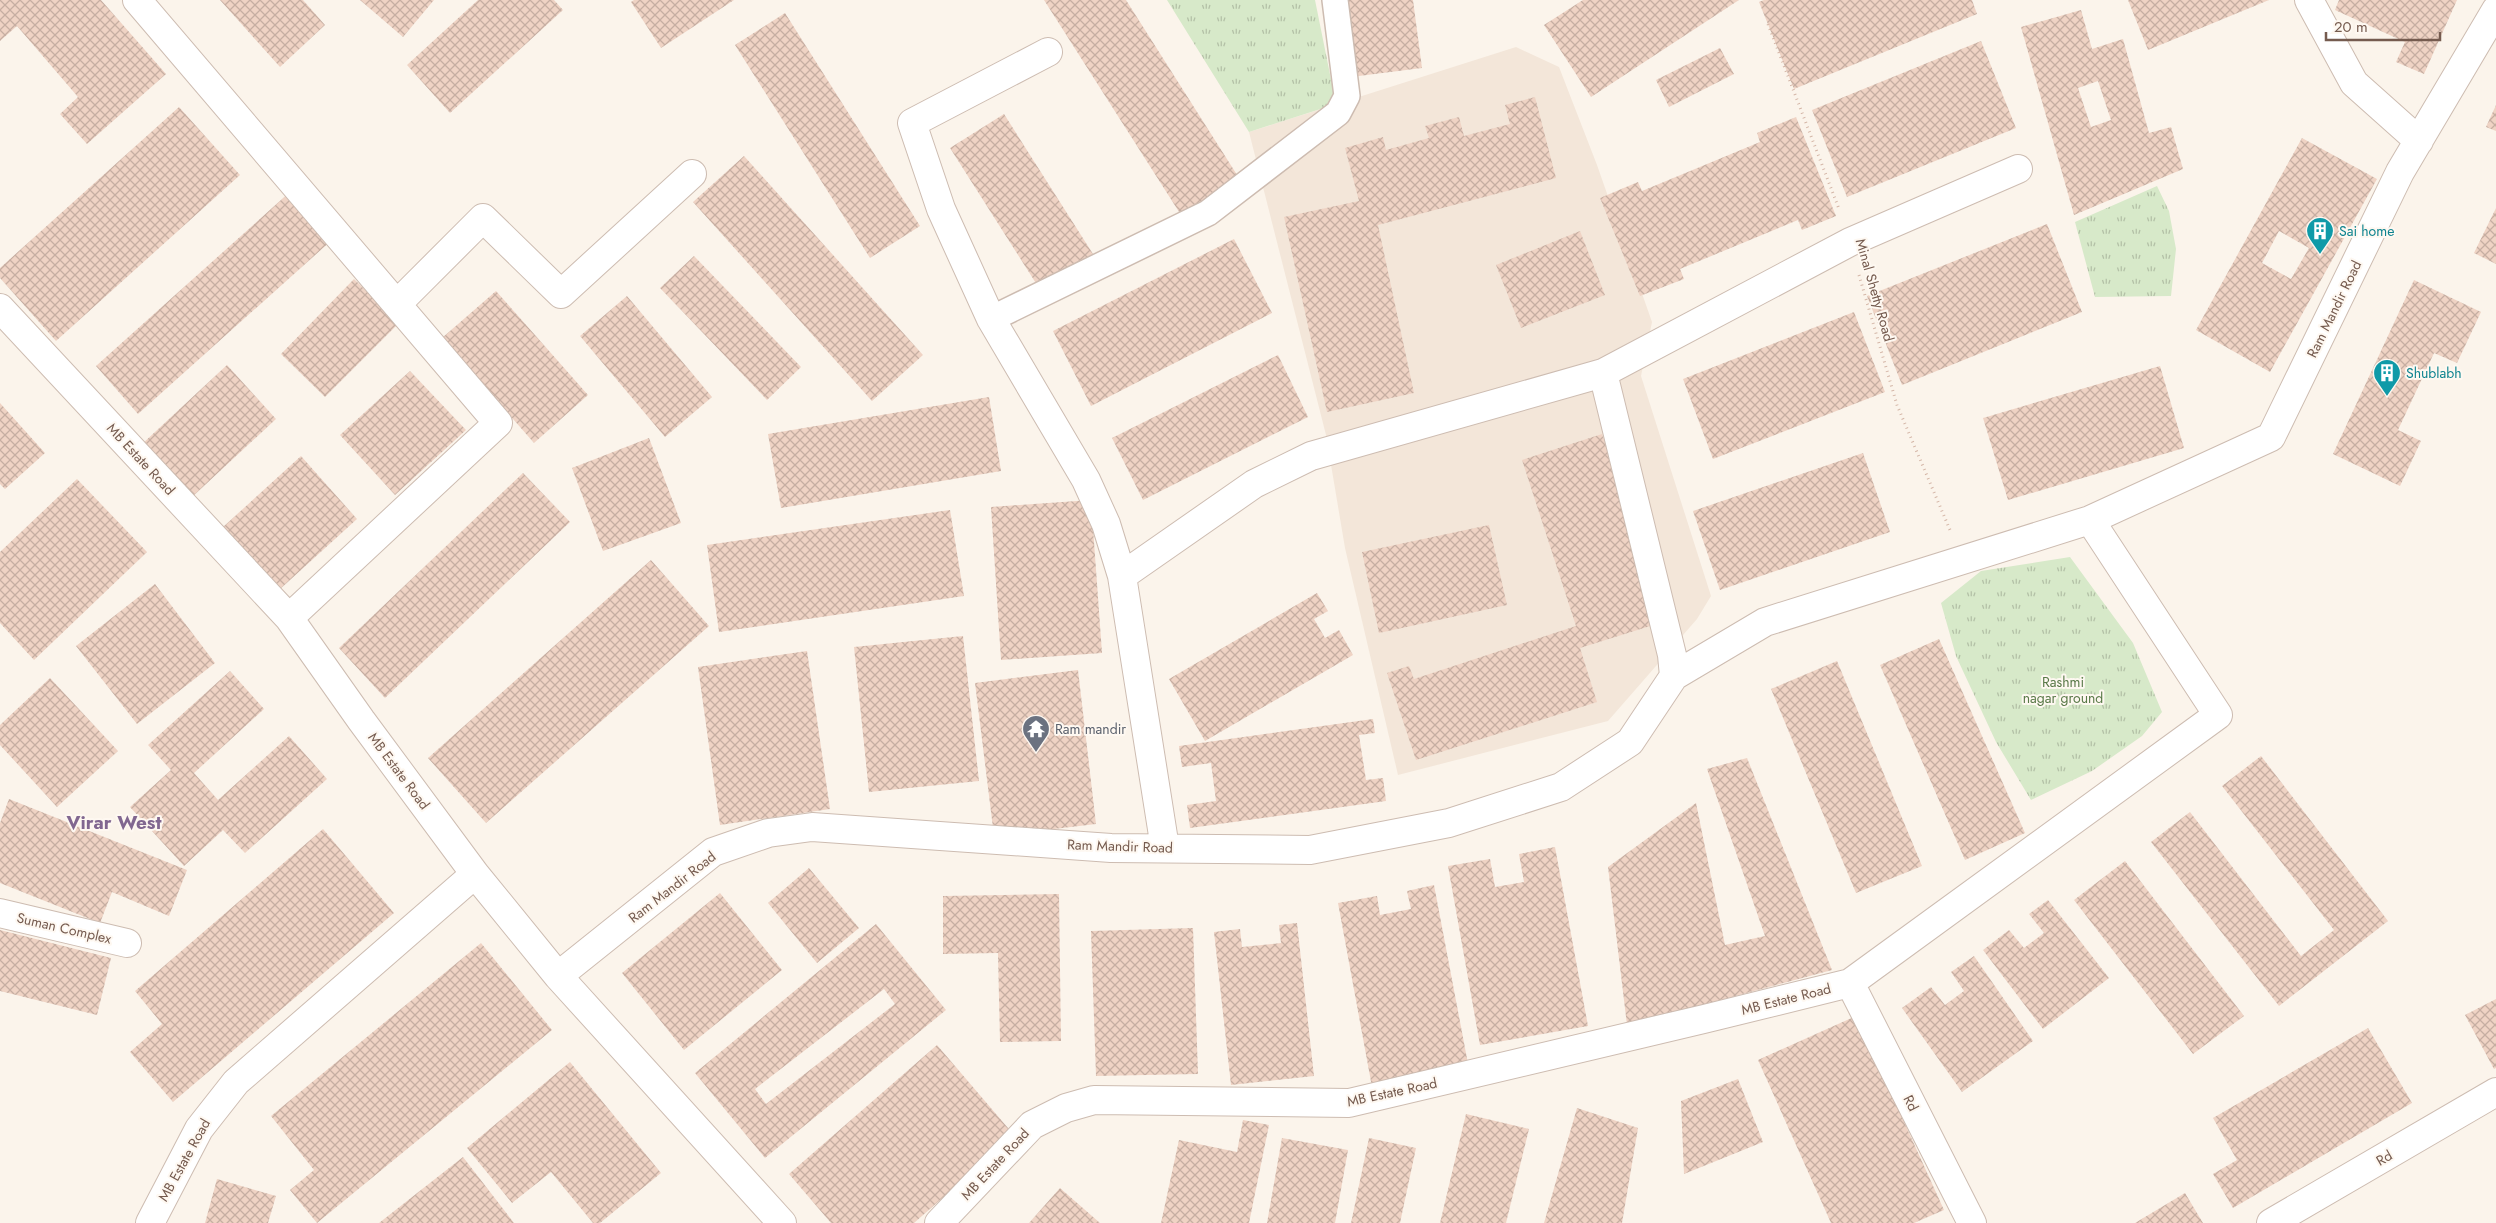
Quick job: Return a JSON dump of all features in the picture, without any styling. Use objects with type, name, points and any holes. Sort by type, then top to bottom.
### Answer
[{"type":"street","points":[[137,0],[498,423],[289,618]]},
{"type":"street","points":[[991,319],[1208,213],[1338,113],[1347,96],[1335,0]]},
{"type":"street","points":[[2309,0],[2354,83],[2419,141]]},
{"type":"street","name":"Ram Mandir Road","points":[[558,976],[713,852],[768,833],[812,827],[1111,848],[1310,850],[1449,823],[1561,787],[1630,742],[1674,676],[1765,622],[2090,520],[2272,437],[2400,172],[2496,10]]},
{"type":"street","points":[[1048,52],[912,123],[940,209],[991,319],[1086,480],[1106,524],[1122,576],[1165,848]]},
{"type":"street","points":[[1122,576],[1254,484],[1311,456],[1603,373],[1850,242],[2018,168]]},
{"type":"street","points":[[397,304],[483,218],[561,294],[692,174]]},
{"type":"street","name":"MB Estate Road","points":[[0,308],[289,618],[361,720],[475,874],[236,1082],[199,1129],[150,1223]]},
{"type":"street","points":[[1603,373],[1672,655],[1674,676]]},
{"type":"street","points":[[1850,982],[2218,714],[2090,520]]},
{"type":"street","points":[[475,874],[558,976],[782,1223]]},
{"type":"street","name":"Suman Complex","points":[[0,913],[127,943]]},
{"type":"street","name":"MB Estate Road","points":[[939,1223],[1032,1125],[1066,1108],[1094,1100],[1349,1103],[1704,1019],[1850,982]]},
{"type":"street","name":"Rd","points":[[1850,982],[1972,1223]]},
{"type":"street","name":"Rd","points":[[2272,1223],[2496,1092]]},
{"type":"path","name":"Minal Shetty Road","points":[[1768,24],[1850,242],[1898,406],[1963,560]]},
{"type":"shaded area","points":[[1516,47],[1559,67],[1597,165],[1652,322],[1641,376],[1711,596],[1697,619],[1608,721],[1398,775],[1345,548],[1326,435],[1249,132]]},
{"type":"green space","points":[[1167,0],[1315,0],[1336,104],[1249,132]]},
{"type":"green space","points":[[2157,186],[2169,211],[2176,249],[2171,296],[2095,297],[2075,222]]},
{"type":"green space","name":"Rashmi nagar ground","points":[[2070,557],[2133,643],[2162,712],[2142,736],[2092,771],[2031,800],[1996,742],[1956,656],[1941,603],[1981,571]]},
{"type":"building","points":[[0,0],[101,0],[166,74],[87,144],[60,114],[78,97],[17,26],[0,41]]},
{"type":"building","points":[[220,0],[303,0],[325,25],[280,67]]},
{"type":"building","points":[[360,0],[434,0],[403,37]]},
{"type":"building","points":[[478,0],[554,0],[563,10],[450,113],[407,65]]},
{"type":"building","points":[[634,0],[734,0],[661,48],[631,2]]},
{"type":"building","points":[[1044,0],[1126,0],[1239,178],[1181,215]]},
{"type":"building","points":[[1341,0],[1413,0],[1422,68],[1351,77]]},
{"type":"building","points":[[1583,0],[1739,0],[1591,97],[1544,25]]},
{"type":"building","points":[[1764,0],[1972,0],[1977,14],[1794,89],[1759,2]]},
{"type":"building","points":[[2128,0],[2269,0],[2148,50]]},
{"type":"building","points":[[2339,0],[2457,0],[2424,74],[2396,62],[2405,42],[2335,10]]},
{"type":"building","points":[[2081,10],[2092,49],[2123,39],[2149,133],[2171,127],[2183,169],[2074,215],[2021,27]],"holes":[[[2098,81],[2111,120],[2091,127],[2078,88]]]},
{"type":"building","points":[[785,13],[920,226],[870,258],[735,45]]},
{"type":"building","points":[[1981,41],[2016,128],[1847,197],[1812,110]]},
{"type":"building","points":[[1720,48],[1734,74],[1669,107],[1656,80]]},
{"type":"building","points":[[1535,97],[1556,178],[1378,225],[1414,393],[1327,412],[1284,217],[1359,201],[1345,148],[1383,137],[1386,150],[1429,138],[1425,126],[1459,117],[1464,136],[1510,124],[1505,105]]},
{"type":"building","points":[[2496,105],[2496,131],[2486,127]]},
{"type":"building","points":[[179,107],[240,175],[56,341],[0,278],[0,268]]},
{"type":"building","points":[[1004,114],[1093,254],[1039,288],[950,148]]},
{"type":"building","points":[[1796,117],[1836,216],[1802,230],[1798,220],[1680,269],[1684,279],[1640,296],[1600,198],[1638,182],[1642,191],[1760,142],[1757,133]]},
{"type":"building","name":"Sai home","points":[[2302,138],[2377,179],[2270,372],[2196,330]],"holes":[[[2279,231],[2309,248],[2291,279],[2262,263]]]},
{"type":"building","points":[[744,156],[923,355],[872,401],[693,202]]},
{"type":"building","points":[[291,191],[333,239],[138,414],[96,366]]},
{"type":"building","points":[[2496,208],[2496,264],[2474,253]]},
{"type":"building","points":[[2047,224],[2082,312],[1902,385],[1867,296]]},
{"type":"building","points":[[1580,231],[1605,295],[1521,328],[1496,265]]},
{"type":"building","points":[[1234,239],[1272,313],[1091,406],[1053,331]]},
{"type":"building","points":[[694,256],[801,367],[767,400],[660,288]]},
{"type":"building","points":[[354,279],[399,323],[325,397],[281,354]]},
{"type":"building","name":"Shublabh","points":[[2414,280],[2481,312],[2457,363],[2434,353],[2398,430],[2421,441],[2400,486],[2333,454]]},
{"type":"building","points":[[496,291],[588,395],[534,443],[442,338]]},
{"type":"building","points":[[627,296],[712,397],[665,437],[580,336]]},
{"type":"building","points":[[1854,312],[1885,392],[1713,459],[1683,379]]},
{"type":"building","points":[[1278,355],[1308,417],[1143,500],[1112,438]]},
{"type":"building","points":[[227,365],[276,419],[191,498],[141,445]]},
{"type":"building","points":[[2160,366],[2184,448],[2008,500],[1983,418]]},
{"type":"building","points":[[410,371],[466,430],[395,495],[340,435]]},
{"type":"building","points":[[989,397],[1001,471],[781,508],[768,434]]},
{"type":"building","points":[[0,403],[45,453],[5,489],[0,484]]},
{"type":"building","points":[[1602,434],[1663,622],[1580,648],[1597,702],[1416,760],[1387,673],[1409,666],[1414,679],[1576,626],[1522,460]]},
{"type":"building","points":[[649,438],[681,523],[603,551],[572,468]]},
{"type":"building","points":[[1863,453],[1890,532],[1720,590],[1693,511]]},
{"type":"building","points":[[301,456],[357,519],[279,590],[222,528]]},
{"type":"building","points":[[523,473],[570,522],[385,698],[339,648]]},
{"type":"building","points":[[77,479],[147,552],[34,660],[0,623],[0,552]]},
{"type":"building","points":[[1091,500],[1102,653],[1001,660],[991,507]]},
{"type":"building","points":[[950,510],[964,596],[719,632],[707,545]]},
{"type":"building","points":[[1489,525],[1507,605],[1379,633],[1362,552]]},
{"type":"building","points":[[651,560],[709,626],[486,823],[428,758]]},
{"type":"building","points":[[155,584],[215,663],[137,724],[76,646]]},
{"type":"building","points":[[1317,593],[1328,611],[1314,619],[1325,638],[1339,630],[1353,655],[1205,741],[1169,679]]},
{"type":"building","points":[[963,636],[979,781],[869,792],[854,647]]},
{"type":"building","points":[[1939,639],[2025,833],[1965,860],[1880,665]]},
{"type":"building","points":[[807,651],[830,809],[720,825],[698,667]]},
{"type":"building","points":[[1837,661],[1922,866],[1856,893],[1771,689]]},
{"type":"building","name":"Ram mandir","points":[[1078,670],[1096,824],[994,836],[975,683]]},
{"type":"building","points":[[230,671],[264,709],[194,773],[218,800],[289,736],[327,779],[245,853],[223,830],[184,866],[130,807],[171,770],[148,745]]},
{"type":"building","points":[[50,678],[118,751],[57,807],[0,745],[0,725]]},
{"type":"building","points":[[1373,719],[1375,733],[1359,735],[1366,780],[1383,778],[1386,801],[1190,828],[1187,805],[1216,801],[1211,763],[1182,767],[1179,746]]},
{"type":"building","points":[[2261,756],[2388,921],[2279,1006],[2151,842],[2190,812],[2301,956],[2334,930],[2222,786]]},
{"type":"building","points":[[1747,758],[1832,970],[1627,1025],[1608,867],[1696,803],[1725,945],[1765,936],[1707,769]]},
{"type":"building","points":[[9,799],[187,870],[169,916],[112,892],[100,923],[0,883],[0,823]]},
{"type":"building","points":[[323,829],[394,913],[173,1102],[130,1052],[162,1024],[135,991]]},
{"type":"building","points":[[1555,847],[1588,1026],[1480,1045],[1448,866],[1490,859],[1495,887],[1524,882],[1519,854]]},
{"type":"building","points":[[2125,861],[2244,1016],[2193,1054],[2074,900]]},
{"type":"building","points":[[809,868],[859,928],[817,963],[768,903]]},
{"type":"building","points":[[1434,885],[1469,1069],[1372,1087],[1338,903],[1377,896],[1380,915],[1411,909],[1407,891]]},
{"type":"building","points":[[720,893],[782,970],[684,1050],[622,973]]},
{"type":"building","points":[[1059,894],[1061,1041],[1000,1042],[998,953],[943,954],[943,896]]},
{"type":"building","points":[[2048,900],[2109,978],[2043,1029],[1983,950],[2009,930],[2024,948],[2044,933],[2029,914]]},
{"type":"building","points":[[1297,923],[1314,1076],[1231,1085],[1214,932],[1240,929],[1242,947],[1281,943],[1279,925]]},
{"type":"building","points":[[876,924],[946,1010],[765,1158],[695,1073]],"holes":[[[884,989],[895,1004],[766,1104],[755,1089]]]},
{"type":"building","points":[[1193,928],[1198,1074],[1096,1076],[1091,931]]},
{"type":"building","points":[[0,930],[111,958],[97,1015],[0,991]]},
{"type":"building","points":[[481,943],[552,1030],[317,1223],[290,1190],[314,1170],[271,1116]]},
{"type":"building","points":[[1974,956],[2033,1041],[1962,1092],[1902,1008],[1931,987],[1945,1005],[1964,991],[1951,972]]},
{"type":"building","points":[[2496,999],[2496,1068],[2494,1069],[2465,1015]]},
{"type":"building","points":[[1856,1016],[1944,1210],[1914,1223],[1831,1223],[1758,1060]]},
{"type":"building","points":[[2368,1028],[2412,1103],[2233,1208],[2213,1174],[2237,1160],[2213,1118]]},
{"type":"building","points":[[937,1045],[1014,1135],[914,1223],[831,1223],[789,1174]]},
{"type":"building","points":[[570,1062],[661,1173],[600,1223],[593,1223],[551,1172],[512,1203],[467,1148]]},
{"type":"building","points":[[1738,1079],[1763,1142],[1684,1174],[1681,1101]]},
{"type":"building","points":[[1577,1108],[1638,1128],[1622,1223],[1544,1223]]},
{"type":"building","points":[[1466,1114],[1529,1129],[1506,1223],[1440,1223]]},
{"type":"building","points":[[1243,1120],[1269,1125],[1249,1223],[1161,1223],[1179,1140],[1237,1152]]},
{"type":"building","points":[[1282,1138],[1348,1150],[1335,1223],[1267,1223]]},
{"type":"building","points":[[1369,1138],[1416,1148],[1400,1223],[1351,1223]]},
{"type":"building","points":[[463,1157],[514,1223],[379,1223]]},
{"type":"building","points":[[217,1179],[276,1196],[268,1223],[205,1223]]},
{"type":"building","points":[[1060,1188],[1100,1223],[1029,1223]]},
{"type":"building","points":[[2185,1193],[2203,1223],[2135,1223]]},
{"type":"place","name":"Sai home","points":[[2320,255]]},
{"type":"place","name":"Shublabh","points":[[2387,397]]},
{"type":"place","name":"Ram mandir","points":[[1036,753]]},
{"type":"district","name":"Virar West","points":[[114,822]]}]
